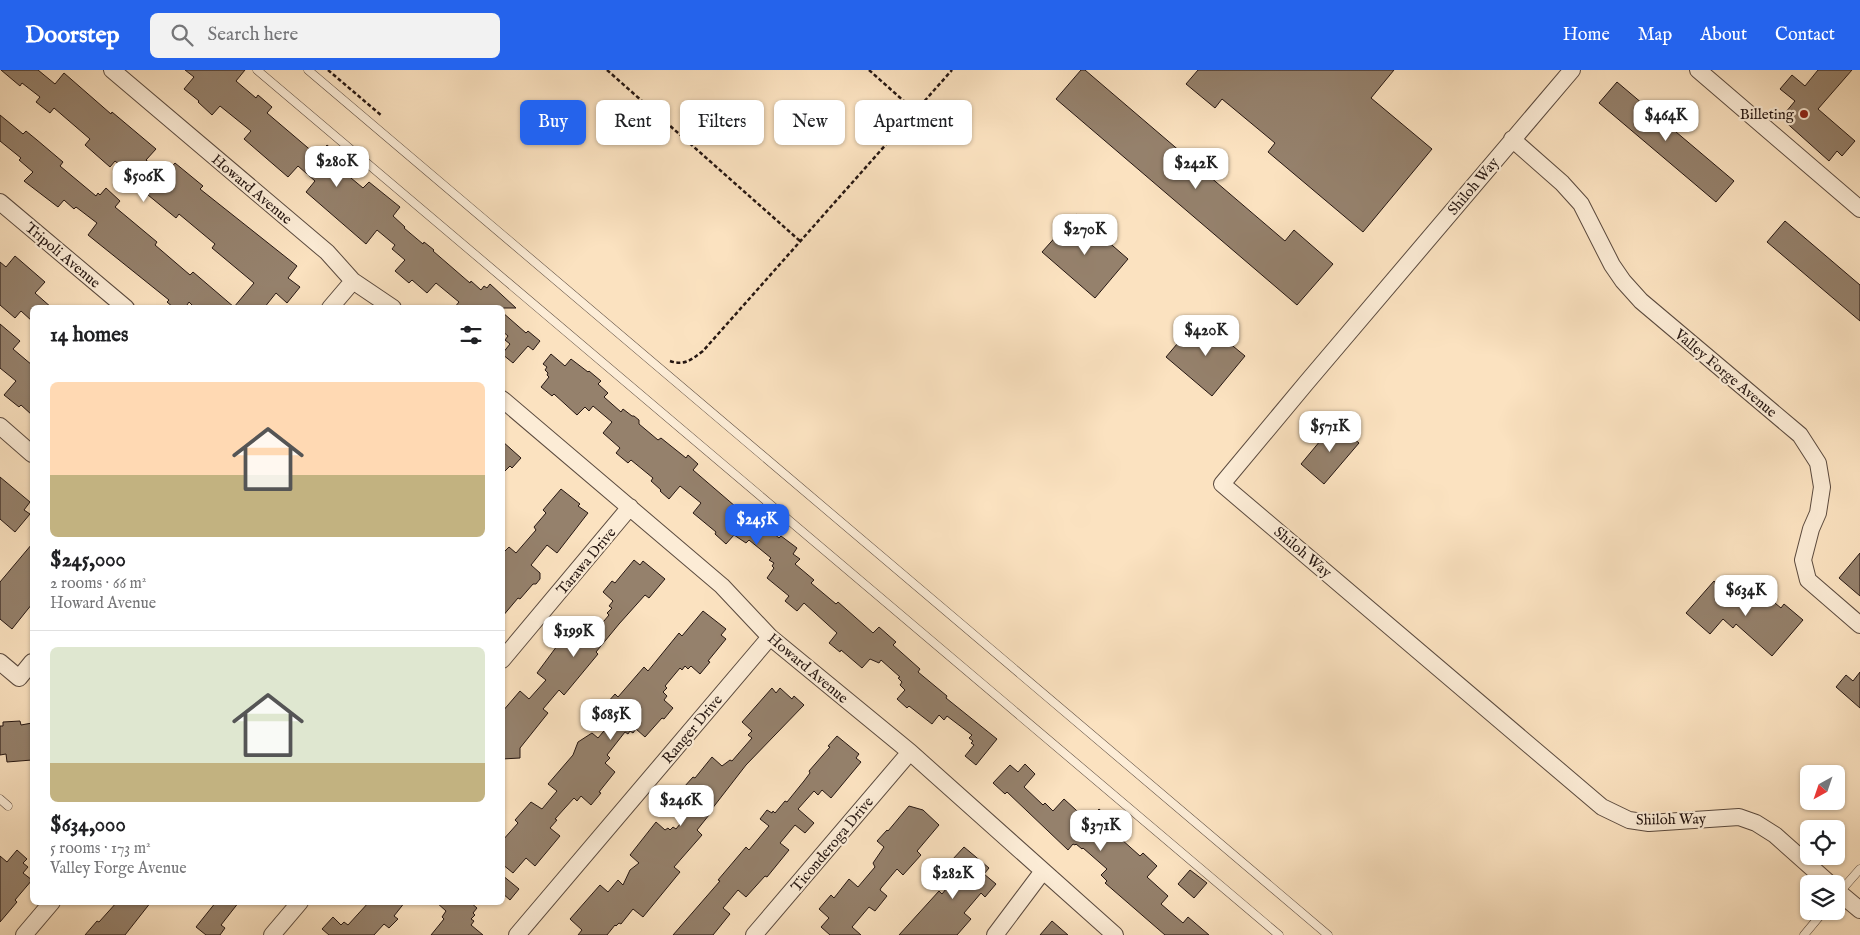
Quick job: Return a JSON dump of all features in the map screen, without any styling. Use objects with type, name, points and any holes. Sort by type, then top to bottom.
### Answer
[{"type":"street","name":"Howard Avenue","points":[[112,70],[327,252],[352,282],[388,305]]},
{"type":"street","name":"Shiloh Way","points":[[1572,70],[1222,484],[1602,807],[1628,820],[1649,823],[1739,817],[1756,823],[1775,835],[1819,875]]},
{"type":"street","points":[[1698,70],[1860,209]]},
{"type":"street","name":"Valley Forge Avenue","points":[[1512,140],[1562,183],[1580,204],[1612,265],[1641,301],[1800,435],[1818,462],[1822,487],[1818,513],[1802,560],[1808,580],[1860,626]]},
{"type":"street","name":"Tripoli Avenue","points":[[0,202],[122,305]]},
{"type":"street","points":[[333,305],[352,282]]},
{"type":"street","name":"Howard Avenue","points":[[505,402],[722,586],[770,637],[910,752],[1115,935]]},
{"type":"street","points":[[0,426],[30,452]]},
{"type":"street","name":"Tarawa Drive","points":[[505,656],[630,507]]},
{"type":"street","name":"Ranger Drive","points":[[517,935],[770,637]]},
{"type":"street","points":[[0,662],[19,678],[30,664]]},
{"type":"street","name":"Ticonderoga Drive","points":[[754,935],[910,752]]},
{"type":"street","points":[[995,935],[1043,871]]},
{"type":"street","name":"Shiloh Way","points":[[1845,898],[1860,910]]},
{"type":"street","points":[[24,935],[49,905]]},
{"type":"street","points":[[272,935],[297,905]]},
{"type":"lane","points":[[257,70],[1279,935]]},
{"type":"lane","points":[[308,70],[1328,935]]},
{"type":"lane","points":[[0,799],[8,806]]},
{"type":"lane","points":[[1845,882],[1860,869]]},
{"type":"lane","points":[[1804,935],[1816,920]]},
{"type":"path","points":[[328,70],[386,120]]},
{"type":"path","points":[[607,70],[800,241]]},
{"type":"path","points":[[868,70],[902,100]]},
{"type":"path","points":[[925,100],[952,70]]},
{"type":"path","points":[[669,361],[678,364],[692,360],[703,351],[885,145]]},
{"type":"building","points":[[1,70],[38,70],[55,84],[64,73],[111,114],[112,112],[156,149],[146,160],[164,175],[175,163],[203,186],[200,189],[297,266],[288,278],[300,287],[287,303],[276,293],[266,305],[236,305],[254,283],[212,248],[215,244],[179,214],[176,218],[148,195],[151,191],[115,161],[110,167],[85,145],[90,139],[54,108],[50,113],[36,102],[40,97],[22,83],[20,86]]},
{"type":"building","points":[[185,70],[245,70],[236,81],[256,98],[258,95],[272,107],[267,113],[314,153],[317,150],[320,153],[327,145],[340,156],[333,163],[363,188],[369,182],[400,207],[393,216],[404,228],[423,244],[424,242],[434,250],[470,283],[471,281],[481,290],[484,286],[487,288],[490,284],[516,308],[505,308],[505,305],[456,305],[459,302],[436,283],[427,293],[412,280],[409,283],[395,271],[405,260],[392,249],[395,245],[377,230],[366,244],[306,192],[315,181],[298,166],[288,177],[244,139],[251,131],[220,106],[212,115],[184,89],[194,77]]},
{"type":"building","points":[[1081,70],[1085,70],[1285,241],[1294,230],[1333,264],[1297,305],[1056,99]]},
{"type":"building","points":[[1198,70],[1394,70],[1371,98],[1432,149],[1363,232],[1268,152],[1275,143],[1222,99],[1215,108],[1186,84]]},
{"type":"building","name":"Billeting","points":[[1818,70],[1852,70],[1818,109],[1855,141],[1842,156],[1837,151],[1829,161],[1781,118],[1795,101],[1780,89],[1792,75],[1805,86]]},
{"type":"building","points":[[1617,82],[1734,181],[1716,202],[1599,103]]},
{"type":"building","points":[[0,115],[23,134],[26,131],[37,140],[63,162],[60,166],[96,196],[98,193],[100,195],[106,188],[120,201],[115,207],[157,242],[155,245],[190,275],[193,272],[232,305],[192,305],[189,302],[187,305],[170,305],[167,302],[169,300],[88,235],[97,223],[76,207],[74,209],[64,200],[58,207],[24,181],[33,172],[19,160],[21,158],[0,141]]},
{"type":"building","points":[[1076,214],[1128,259],[1095,298],[1042,252]]},
{"type":"building","points":[[1785,221],[1860,285],[1860,321],[1767,242]]},
{"type":"building","points":[[15,256],[45,282],[35,293],[49,305],[30,305],[30,319],[21,311],[15,318],[0,305],[0,262],[6,267]]},
{"type":"building","points":[[505,315],[526,333],[528,331],[540,341],[533,350],[528,346],[513,363],[505,356],[505,350],[510,344],[505,340],[508,336],[505,334]]},
{"type":"building","points":[[1199,318],[1245,356],[1212,396],[1166,357]]},
{"type":"building","points":[[0,324],[20,341],[13,349],[30,363],[30,413],[21,405],[19,407],[4,395],[16,381],[0,368]]},
{"type":"building","points":[[551,354],[565,366],[571,359],[589,371],[601,381],[598,384],[608,393],[604,397],[621,412],[623,409],[634,416],[639,420],[639,424],[658,440],[661,438],[686,458],[688,455],[698,464],[693,470],[757,525],[760,522],[779,538],[781,536],[797,548],[793,554],[800,559],[795,564],[814,580],[811,583],[836,604],[838,602],[873,633],[879,627],[896,642],[893,645],[920,669],[918,672],[947,696],[946,698],[997,739],[976,765],[965,756],[974,745],[971,743],[973,741],[969,738],[972,735],[947,716],[944,720],[939,715],[932,724],[909,706],[907,708],[897,699],[905,690],[900,685],[902,682],[898,678],[900,677],[881,660],[879,663],[870,659],[862,668],[841,650],[840,652],[829,643],[837,633],[804,603],[797,611],[785,601],[789,596],[767,578],[774,568],[772,566],[774,563],[769,560],[771,558],[749,540],[746,543],[734,535],[726,544],[715,534],[716,532],[693,513],[701,503],[680,486],[669,499],[651,481],[653,478],[631,460],[628,463],[616,453],[620,448],[603,433],[612,422],[593,406],[589,411],[585,407],[577,415],[554,394],[552,396],[541,387],[549,377],[545,370],[547,367],[543,364]]},
{"type":"building","points":[[1335,423],[1359,443],[1324,484],[1301,464]]},
{"type":"building","points":[[505,444],[521,458],[512,468],[510,466],[505,471]]},
{"type":"building","points":[[0,477],[30,502],[24,510],[30,514],[15,532],[0,519]]},
{"type":"building","points":[[561,489],[588,513],[557,553],[547,545],[531,565],[540,573],[540,579],[520,599],[518,598],[505,613],[505,551],[509,547],[516,553],[536,530],[534,527],[546,513],[543,510]]},
{"type":"building","points":[[30,546],[30,606],[12,629],[0,619],[0,582]]},
{"type":"building","points":[[1860,553],[1860,596],[1839,578]]},
{"type":"building","points":[[634,560],[640,565],[643,561],[665,579],[649,598],[645,595],[619,624],[596,652],[598,654],[564,695],[559,690],[543,709],[548,713],[520,748],[520,758],[505,759],[505,708],[520,691],[529,699],[546,680],[537,673],[557,646],[559,648],[576,627],[585,635],[588,630],[593,634],[609,615],[607,613],[612,608],[609,606],[613,601],[603,592],[612,581],[615,583]]},
{"type":"building","points":[[1714,581],[1743,607],[1747,601],[1753,607],[1764,594],[1781,608],[1784,604],[1803,620],[1772,656],[1736,624],[1733,628],[1723,619],[1710,634],[1686,613]]},
{"type":"building","points":[[703,611],[726,629],[721,635],[726,639],[700,674],[691,666],[688,669],[685,666],[682,670],[680,668],[665,686],[667,688],[663,692],[667,696],[664,700],[673,708],[664,719],[662,718],[645,737],[636,729],[633,733],[630,731],[628,734],[625,732],[607,755],[610,758],[605,763],[615,772],[591,805],[581,796],[577,801],[574,798],[555,819],[557,820],[550,828],[560,836],[535,866],[526,858],[513,873],[505,866],[505,838],[518,823],[515,820],[531,802],[542,809],[557,791],[548,784],[573,755],[578,742],[592,733],[598,738],[619,713],[607,703],[615,694],[618,697],[644,667],[648,671],[679,633],[682,636]]},
{"type":"building","points":[[1860,672],[1860,708],[1836,687],[1846,675],[1853,681]]},
{"type":"building","points":[[772,688],[776,693],[780,688],[792,699],[794,696],[804,705],[746,765],[708,814],[697,830],[702,835],[674,867],[680,872],[643,917],[633,909],[621,924],[615,925],[607,935],[578,935],[582,930],[570,919],[600,885],[608,892],[618,880],[623,885],[630,870],[639,863],[630,855],[656,822],[665,830],[668,828],[670,830],[673,827],[676,829],[692,809],[690,807],[694,803],[690,800],[694,795],[684,787],[693,777],[695,778],[712,757],[722,766],[730,760],[732,761],[752,738],[748,735],[752,731],[742,722]]},
{"type":"building","points":[[20,721],[21,725],[30,723],[30,760],[7,762],[6,754],[0,755],[0,726],[3,726],[3,722]]},
{"type":"building","points":[[837,736],[859,754],[856,758],[861,762],[831,798],[822,790],[818,795],[814,791],[798,809],[814,823],[805,833],[795,825],[780,843],[789,850],[767,877],[765,876],[746,897],[738,890],[723,908],[730,914],[713,935],[673,935],[720,881],[718,880],[746,847],[749,850],[769,826],[760,819],[767,810],[775,813],[785,801],[787,802]]},
{"type":"building","points":[[1025,764],[1035,774],[1024,787],[1043,805],[1045,803],[1053,811],[1064,799],[1088,821],[1099,809],[1117,825],[1111,830],[1140,856],[1143,853],[1157,866],[1147,877],[1168,896],[1161,904],[1183,923],[1188,917],[1209,935],[1165,935],[1105,883],[1107,881],[1101,875],[1107,869],[1076,844],[1073,844],[1068,850],[1007,792],[1005,794],[993,783],[1010,765],[1018,772]]},
{"type":"building","points":[[909,806],[923,810],[939,825],[917,851],[921,855],[903,875],[897,869],[881,888],[880,890],[887,896],[875,911],[869,907],[852,927],[861,935],[830,935],[821,927],[829,918],[819,909],[831,895],[834,898],[849,879],[858,887],[875,867],[873,863],[884,847],[877,841]]},
{"type":"building","points":[[964,847],[989,868],[984,874],[996,884],[985,897],[981,893],[964,913],[971,919],[957,935],[899,935],[939,891],[942,894],[962,869],[952,860]]},
{"type":"building","points":[[17,850],[27,859],[23,863],[28,867],[23,873],[30,878],[30,882],[0,922],[0,856],[7,862]]},
{"type":"building","points":[[1190,870],[1207,883],[1194,898],[1178,884]]},
{"type":"building","points":[[505,877],[519,889],[510,900],[505,896]]},
{"type":"building","points":[[114,905],[149,905],[125,935],[85,935],[97,921],[99,922]]},
{"type":"building","points":[[214,905],[237,905],[221,925],[225,928],[220,935],[206,935],[196,927]]},
{"type":"building","points":[[366,905],[403,905],[394,916],[398,919],[389,928],[384,924],[374,935],[329,935],[322,929],[333,917],[341,925],[344,922],[348,925]]},
{"type":"building","points":[[439,905],[474,905],[477,908],[473,913],[475,915],[471,919],[474,921],[471,925],[483,935],[431,935],[444,919],[442,917],[446,911]]},
{"type":"building","points":[[1052,921],[1068,935],[1040,935]]},
{"type":"place","name":"Billeting","points":[[1804,114]]}]
